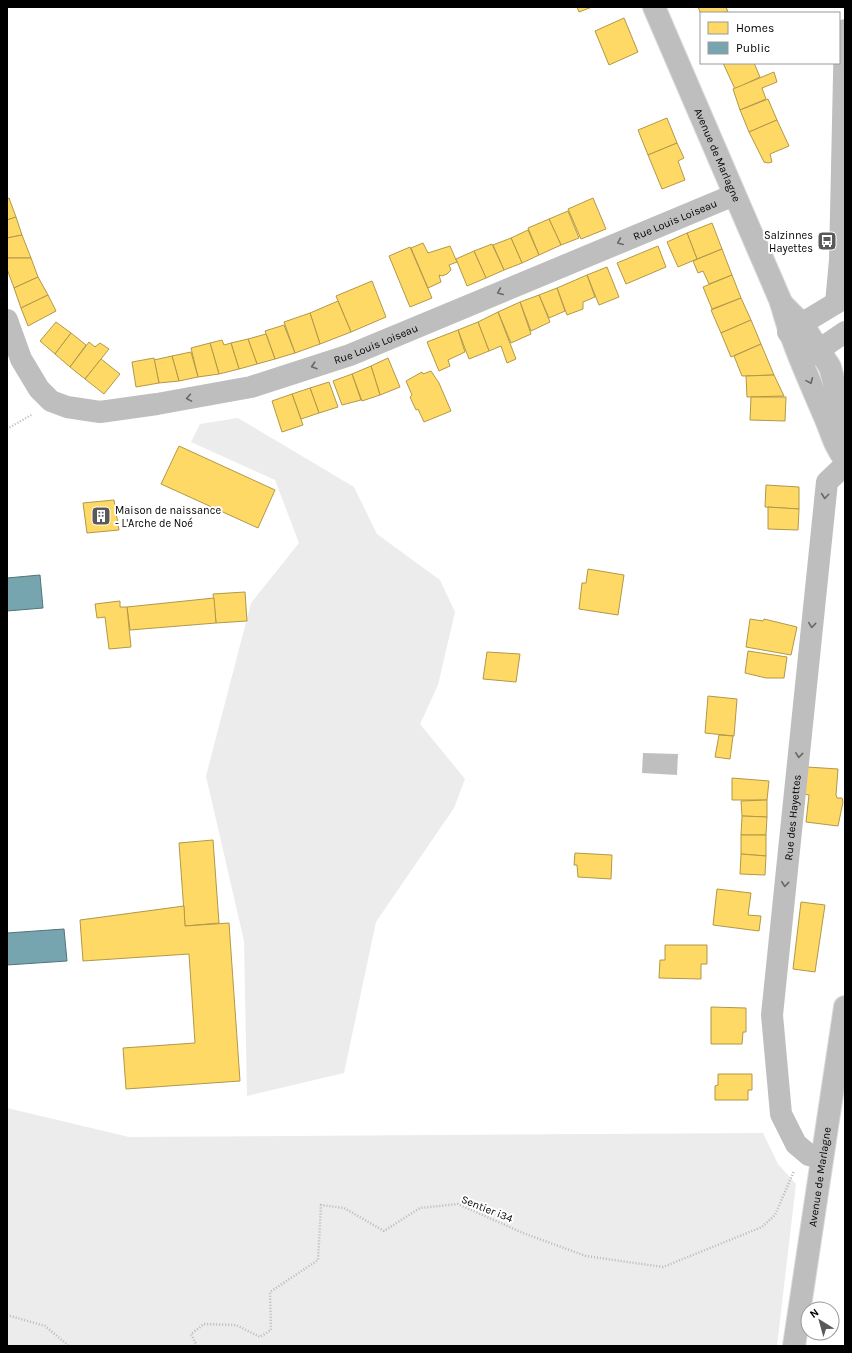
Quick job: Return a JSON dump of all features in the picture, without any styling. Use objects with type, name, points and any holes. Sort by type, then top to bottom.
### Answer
[{"type":"street","name":"Avenue de Marlagne","points":[[654,7],[780,302],[795,328],[837,450],[845,459]]},
{"type":"street","points":[[795,328],[841,306],[840,260],[845,30]]},
{"type":"street","name":"Rue Louis Loiseau","points":[[7,320],[21,359],[39,389],[51,401],[67,407],[100,412],[157,404],[251,387],[350,355],[734,195]]},
{"type":"street","name":"Avenue de Marlagne","points":[[795,328],[819,350],[830,367],[845,424]]},
{"type":"street","points":[[819,350],[845,332]]},
{"type":"street","name":"Rue des Hayettes","points":[[813,1154],[796,1144],[781,1114],[772,1014],[827,482],[845,465]]},
{"type":"street","name":"Avenue de Marlagne","points":[[794,1346],[813,1154],[845,1007]]},
{"type":"path","points":[[7,429],[38,411]]},
{"type":"path","name":"Sentier i34","points":[[197,1346],[191,1334],[204,1324],[236,1325],[260,1337],[271,1330],[270,1292],[318,1260],[321,1205],[344,1208],[384,1231],[420,1208],[458,1204],[523,1233],[586,1256],[663,1267],[762,1227],[775,1215],[813,1154]]},
{"type":"path","points":[[7,1315],[45,1326],[69,1346]]},
{"type":"shaded area","points":[[238,418],[354,487],[377,534],[440,580],[455,612],[438,685],[420,724],[465,779],[454,808],[376,922],[344,1073],[247,1096],[244,941],[206,776],[251,603],[299,543],[275,480],[191,442],[200,424]]},
{"type":"shaded area","points":[[643,753],[678,754],[677,775],[642,773]]},
{"type":"shaded area","points":[[7,1108],[129,1137],[763,1133],[778,1164],[796,1184],[777,1346],[7,1346]]},
{"type":"building: Homes","points":[[577,7],[592,7],[579,12]]},
{"type":"building: Homes","points":[[698,7],[726,7],[728,12],[700,12]]},
{"type":"building: Homes","points":[[624,18],[638,52],[609,65],[595,31]]},
{"type":"building: Homes","points":[[723,64],[754,64],[760,77],[735,89]]},
{"type":"building: Homes","points":[[774,72],[777,82],[762,88],[766,99],[740,110],[733,89]]},
{"type":"building: Homes","points":[[768,99],[777,120],[749,132],[740,110]]},
{"type":"building: Homes","points":[[667,118],[677,143],[648,155],[638,130]]},
{"type":"building: Homes","points":[[777,120],[789,146],[770,154],[772,162],[764,162],[749,132]]},
{"type":"building: Homes","points":[[677,143],[684,158],[678,161],[685,180],[662,189],[648,155]]},
{"type":"building: Homes","points":[[9,198],[16,217],[7,220],[7,199]]},
{"type":"building: Homes","points":[[593,198],[606,229],[581,239],[568,209]]},
{"type":"building: Homes","points":[[568,211],[579,238],[561,245],[549,219]]},
{"type":"building: Homes","points":[[16,217],[22,235],[7,238],[7,220]]},
{"type":"building: Homes","points":[[549,219],[561,245],[539,255],[528,228]]},
{"type":"building: Homes","points":[[712,223],[722,249],[697,259],[687,233]]},
{"type":"building: Homes","points":[[528,230],[539,255],[522,263],[511,238]]},
{"type":"building: Homes","points":[[687,233],[697,259],[678,267],[667,242]]},
{"type":"building: Homes","points":[[22,235],[31,258],[7,258],[7,238]]},
{"type":"building: Homes","points":[[511,238],[522,263],[504,270],[493,245]]},
{"type":"building: Homes","points":[[423,243],[428,253],[450,246],[457,262],[449,265],[451,270],[447,274],[442,276],[439,275],[441,282],[428,288],[411,248]]},
{"type":"building: Homes","points":[[492,244],[504,270],[486,278],[474,251]]},
{"type":"building: Homes","points":[[658,246],[666,267],[626,284],[617,263]]},
{"type":"building: Homes","points":[[410,247],[432,298],[410,307],[389,256]]},
{"type":"building: Homes","points":[[722,249],[732,275],[709,284],[703,271],[698,273],[693,261]]},
{"type":"building: Homes","points":[[474,251],[486,278],[467,286],[456,259]]},
{"type":"building: Homes","points":[[7,258],[31,258],[38,277],[14,288],[7,269]]},
{"type":"building: Homes","points":[[607,267],[619,297],[599,305],[587,275]]},
{"type":"building: Homes","points":[[587,275],[595,297],[583,302],[583,309],[567,315],[557,288]]},
{"type":"building: Homes","points":[[732,275],[741,298],[712,309],[703,287]]},
{"type":"building: Homes","points":[[38,277],[48,295],[21,308],[14,288]]},
{"type":"building: Homes","points":[[372,281],[386,317],[351,332],[336,296]]},
{"type":"building: Homes","points":[[557,288],[565,311],[549,318],[539,295]]},
{"type":"building: Homes","points":[[48,295],[56,311],[28,326],[21,308]]},
{"type":"building: Homes","points":[[539,295],[550,322],[531,331],[520,302]]},
{"type":"building: Homes","points":[[741,298],[751,320],[721,333],[711,310]]},
{"type":"building: Homes","points":[[338,301],[351,332],[320,344],[310,313]]},
{"type":"building: Homes","points":[[520,302],[531,334],[511,343],[498,312]]},
{"type":"building: Homes","points":[[498,312],[516,359],[507,363],[501,346],[489,351],[478,322]]},
{"type":"building: Homes","points":[[310,313],[320,344],[295,353],[284,322]]},
{"type":"building: Homes","points":[[751,320],[761,344],[731,357],[721,333]]},
{"type":"building: Homes","points":[[56,322],[71,333],[55,354],[40,341]]},
{"type":"building: Homes","points":[[478,322],[489,351],[469,359],[458,330]]},
{"type":"building: Homes","points":[[284,325],[295,353],[275,359],[265,331]]},
{"type":"building: Homes","points":[[458,330],[465,352],[448,360],[450,366],[439,371],[427,342]]},
{"type":"building: Homes","points":[[71,333],[86,345],[70,367],[55,354]]},
{"type":"building: Homes","points":[[266,334],[275,359],[257,364],[248,339]]},
{"type":"building: Homes","points":[[248,339],[257,364],[239,369],[231,343]]},
{"type":"building: Homes","points":[[222,340],[224,345],[231,343],[239,369],[219,374],[210,343]]},
{"type":"building: Homes","points":[[89,342],[95,347],[100,343],[109,349],[85,379],[70,367]]},
{"type":"building: Homes","points":[[210,343],[219,374],[198,377],[191,348]]},
{"type":"building: Homes","points":[[761,344],[774,375],[742,376],[734,356]]},
{"type":"building: Homes","points":[[191,352],[198,377],[179,381],[172,356]]},
{"type":"building: Homes","points":[[172,356],[179,381],[159,383],[154,360]]},
{"type":"building: Homes","points":[[154,358],[159,383],[136,387],[132,362]]},
{"type":"building: Homes","points":[[388,358],[400,387],[380,395],[371,366]]},
{"type":"building: Homes","points":[[101,359],[120,374],[104,394],[85,379]]},
{"type":"building: Homes","points":[[371,366],[380,395],[362,401],[352,374]]},
{"type":"building: Homes","points":[[431,371],[439,383],[451,411],[424,422],[410,397],[412,395],[406,381],[422,372],[423,374]]},
{"type":"building: Homes","points":[[352,374],[361,400],[342,405],[333,381]]},
{"type":"building: Homes","points":[[774,375],[784,396],[747,397],[746,376]]},
{"type":"building: Homes","points":[[329,382],[338,407],[319,413],[310,388]]},
{"type":"building: Homes","points":[[310,388],[319,413],[301,419],[292,394]]},
{"type":"building: Homes","points":[[292,394],[303,425],[282,432],[272,401]]},
{"type":"building: Homes","points":[[751,397],[786,397],[785,421],[750,420]]},
{"type":"building: Homes","points":[[179,446],[275,490],[258,528],[161,484]]},
{"type":"building: Homes","points":[[766,485],[799,487],[799,509],[765,507]]},
{"type":"building: Homes","name":"Maison de naissance - L'Arche de Noé","points":[[114,500],[119,530],[87,533],[83,503]]},
{"type":"building: Homes","points":[[768,507],[799,509],[798,530],[768,529]]},
{"type":"building: Homes","points":[[588,569],[624,575],[618,615],[579,609],[582,583],[586,583]]},
{"type":"building: Homes","points":[[245,592],[247,621],[216,623],[213,594]]},
{"type":"building: Homes","points":[[214,598],[216,623],[130,630],[127,607]]},
{"type":"building: Homes","points":[[120,601],[120,607],[127,607],[131,647],[109,649],[105,617],[97,618],[95,604]]},
{"type":"building: Homes","points":[[750,619],[763,621],[764,619],[797,627],[791,655],[746,647]]},
{"type":"building: Homes","points":[[748,651],[787,657],[784,678],[766,678],[745,673]]},
{"type":"building: Homes","points":[[487,652],[520,654],[516,682],[483,679]]},
{"type":"building: Homes","points":[[708,696],[737,699],[734,736],[705,733]]},
{"type":"building: Homes","points":[[719,735],[733,736],[730,759],[715,757]]},
{"type":"building: Homes","points":[[807,767],[838,769],[836,795],[837,798],[842,798],[843,802],[838,826],[806,822],[809,795],[804,794]]},
{"type":"building: Homes","points":[[732,778],[769,781],[767,800],[732,800]]},
{"type":"building: Homes","points":[[767,800],[767,817],[742,816],[741,801]]},
{"type":"building: Homes","points":[[742,816],[767,817],[766,835],[741,835]]},
{"type":"building: Homes","points":[[741,835],[766,835],[766,856],[741,854]]},
{"type":"building: Homes","points":[[213,840],[219,923],[185,926],[179,843]]},
{"type":"building: Homes","points":[[575,853],[612,855],[611,879],[578,877],[577,865],[574,865]]},
{"type":"building: Homes","points":[[741,854],[766,856],[765,875],[740,874]]},
{"type":"building: Homes","points":[[717,889],[751,893],[748,915],[761,916],[759,931],[713,925]]},
{"type":"building: Homes","points":[[801,902],[825,905],[815,972],[793,969]]},
{"type":"building: Homes","points":[[184,906],[185,926],[229,923],[240,1081],[126,1089],[123,1048],[195,1043],[189,954],[83,961],[80,920]]},
{"type":"building: Homes","points":[[665,945],[707,945],[707,964],[701,964],[701,979],[659,978],[660,960],[665,960]]},
{"type":"building: Homes","points":[[711,1007],[746,1008],[746,1032],[743,1032],[742,1044],[711,1044]]},
{"type":"building: Homes","points":[[718,1074],[752,1074],[752,1090],[748,1090],[748,1100],[715,1100],[715,1086],[718,1085]]},
{"type":"building: Public","points":[[40,575],[43,608],[7,611],[7,578]]},
{"type":"building: Public","points":[[64,929],[67,961],[7,965],[7,933]]},
{"type":"place","name":"Salzinnes Hayettes","points":[[827,241]]},
{"type":"place","name":"Maison de naissance - L'Arche de Noé","points":[[101,516]]}]
